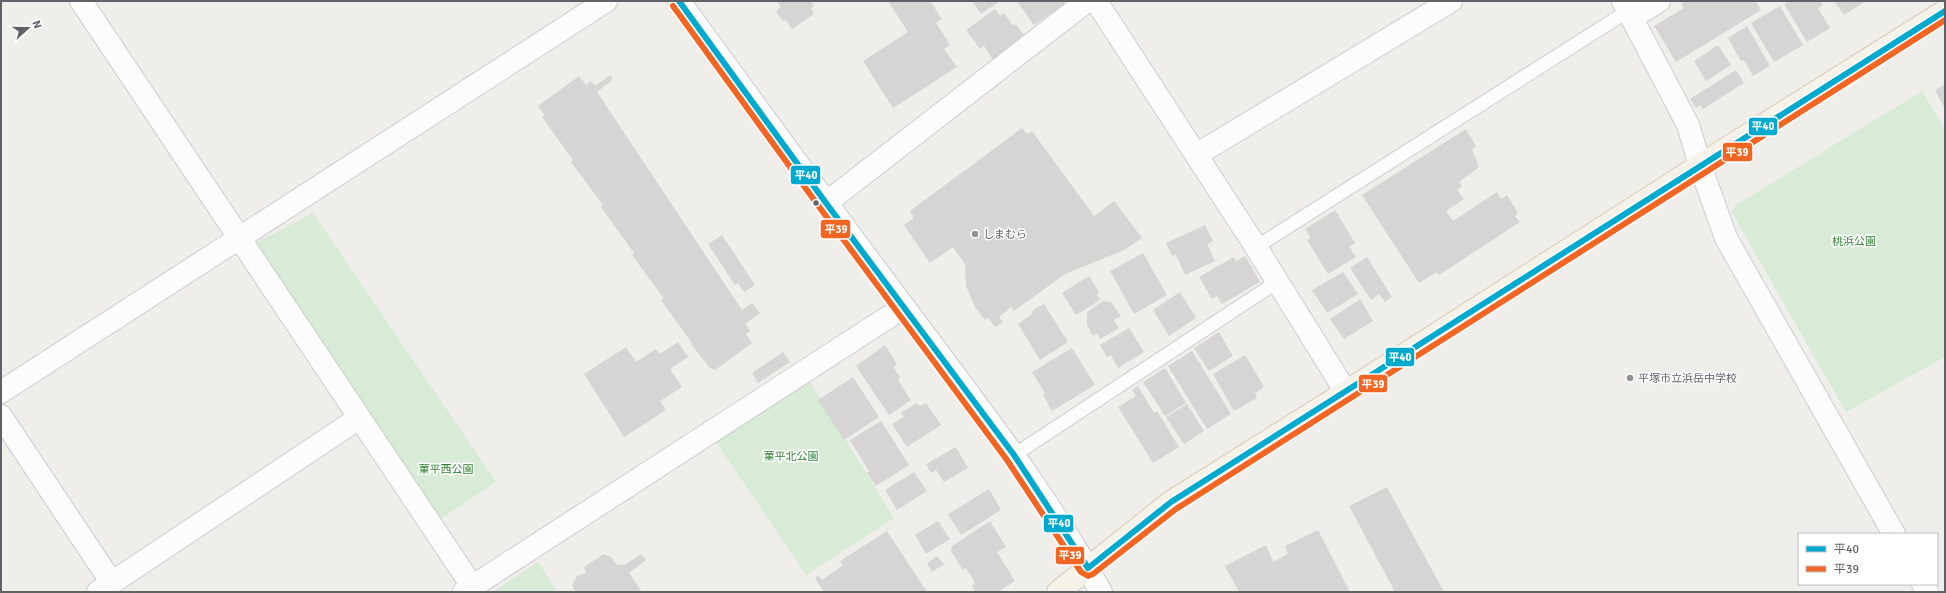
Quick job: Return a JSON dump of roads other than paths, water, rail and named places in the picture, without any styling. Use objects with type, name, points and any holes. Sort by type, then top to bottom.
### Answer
[{"type":"main road","points":[[1058,592],[1172,502],[1700,165],[1945,11]]},
{"type":"street","points":[[81,1],[359,418],[468,589],[904,307]]},
{"type":"street","points":[[1,392],[238,237],[606,1]]},
{"type":"street","points":[[679,1],[826,203],[1014,455],[1088,568],[1101,592]]},
{"type":"street","points":[[826,203],[1087,1]]},
{"type":"street","points":[[1096,1],[1256,247],[1346,392]]},
{"type":"street","points":[[1196,155],[1451,1]]},
{"type":"street","points":[[1659,1],[1628,10],[1688,125],[1700,165],[1726,238],[1893,533]]},
{"type":"street","points":[[1,416],[105,587],[359,418]]},
{"type":"lane","points":[[1256,247],[1628,10]]},
{"type":"lane","points":[[1014,455],[1277,282]]},
{"type":"place","name":"しまむら","points":[[975,234]]},
{"type":"place","name":"平塚市立浜岳中学校","points":[[1630,378]]},
{"type":"park label","name":"桃浜公園","points":[[1854,241]]},
{"type":"park label","name":"菫平北公園","points":[[791,456]]},
{"type":"park label","name":"菫平西公園","points":[[446,469]]}]
